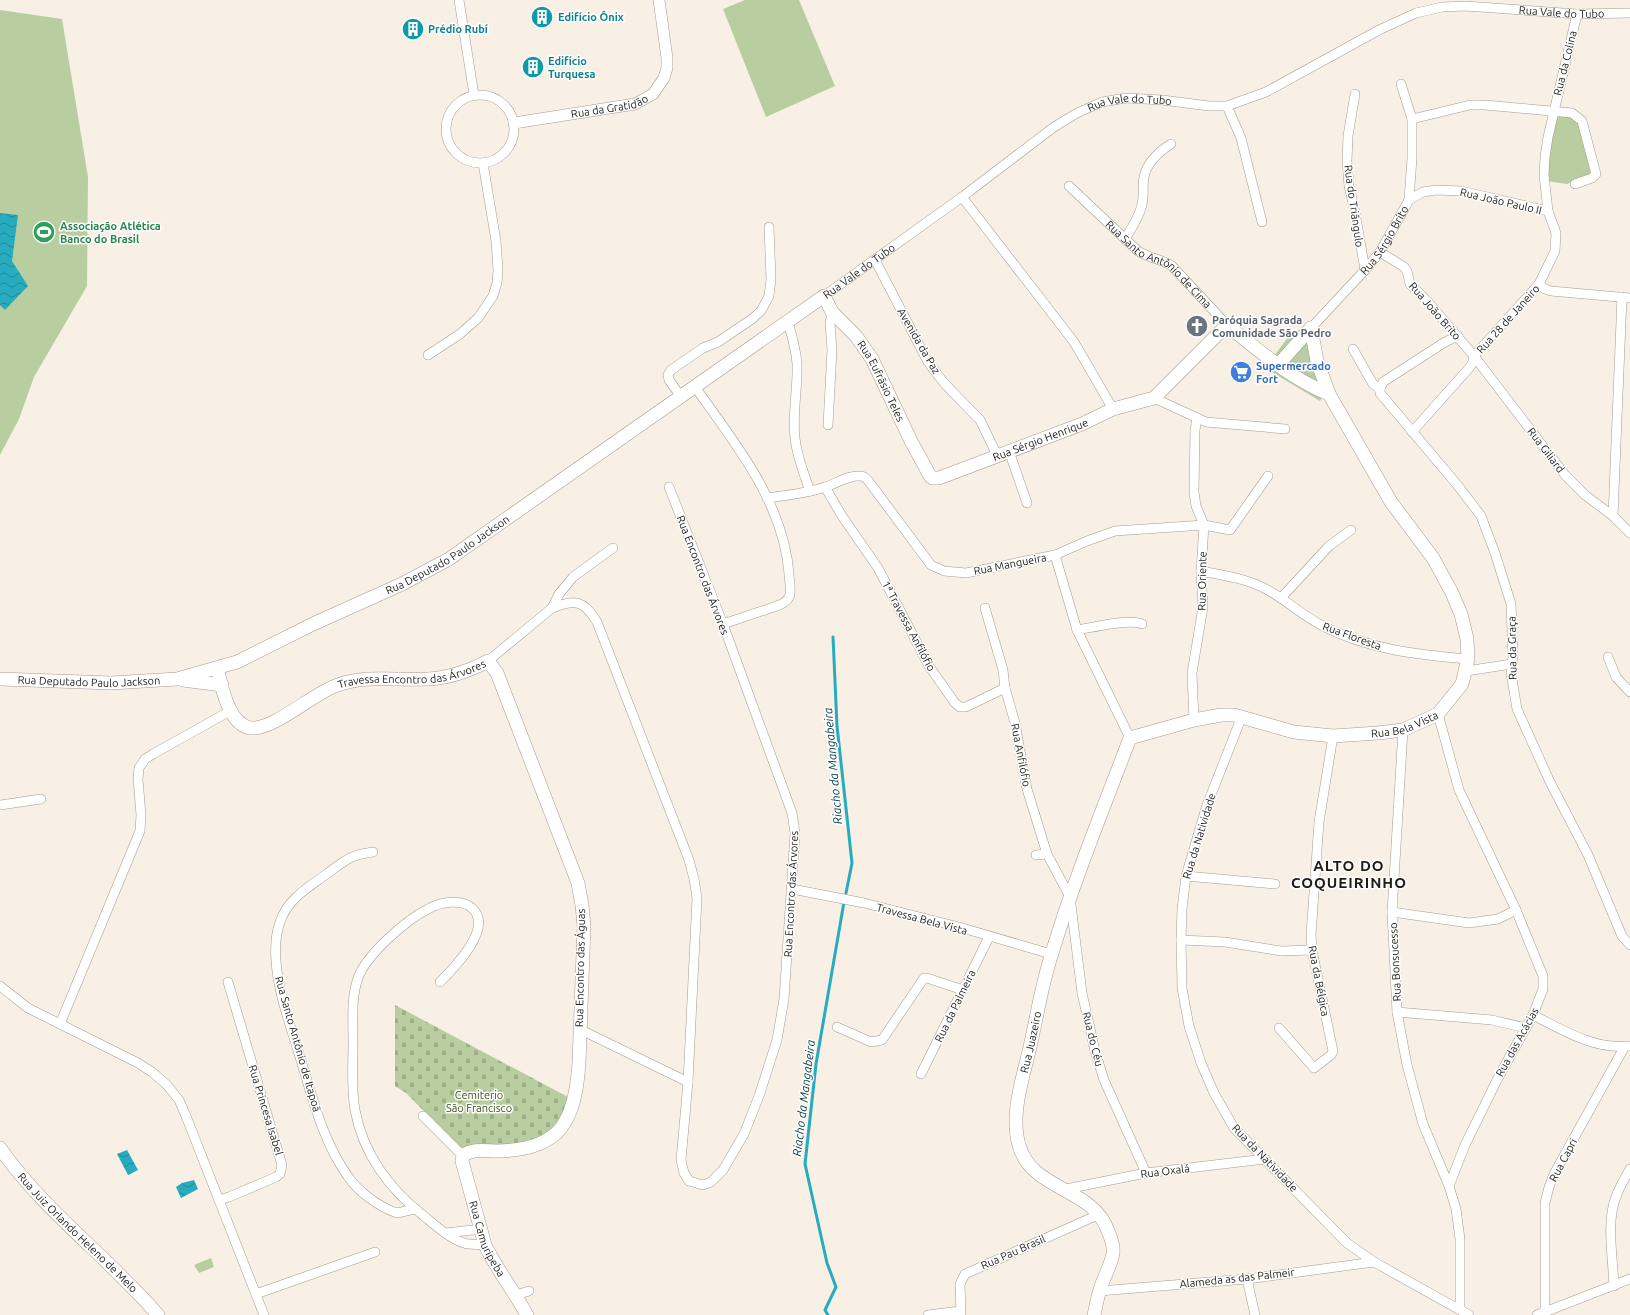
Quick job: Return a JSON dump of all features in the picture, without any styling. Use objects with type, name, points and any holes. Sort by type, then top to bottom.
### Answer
[{"type":"main road","name":"Rua Eufrãsio Teles","points":[[824,296],[832,312],[856,336],[872,358],[928,473]]},
{"type":"main road","name":"Rua Vale do Tubo","points":[[695,387],[824,296]]},
{"type":"main road","name":"Rua Sérgio Henrique","points":[[928,473],[932,478],[939,478],[1082,424],[1113,409],[1154,398],[1227,325]]},
{"type":"main road","name":"Rua Santo Antônio de Cima","points":[[1227,325],[1278,365],[1309,386],[1329,394]]},
{"type":"main road","name":"Rua Sérgio Brito","points":[[1278,365],[1311,328]]},
{"type":"main road","name":"Rua Bela Vista","points":[[1130,738],[1194,720],[1234,714],[1294,732],[1333,736],[1378,734],[1402,730],[1438,714],[1462,684],[1467,665],[1467,639],[1461,614],[1443,574],[1433,558],[1391,502],[1329,394],[1316,361],[1311,328]]},
{"type":"main road","name":"Rua Deputado Paulo Jackson","points":[[177,679],[237,662],[258,653],[313,624],[402,584],[449,559],[695,387]]},
{"type":"main road","name":"Travessa Encontro das Árvores","points":[[230,711],[243,724],[251,728],[280,718],[330,688],[354,680],[371,678],[428,679],[445,677],[461,673],[488,661]]},
{"type":"main road","name":"Rua Encontro das Águas","points":[[463,1156],[472,1151],[529,1148],[555,1135],[564,1125],[571,1111],[578,1080],[584,926],[578,884],[497,673],[488,661]]},
{"type":"main road","points":[[217,668],[230,711]]},
{"type":"main road","name":"Rua Deputado Paulo Jackson","points":[[0,679],[111,683],[177,679],[222,684]]},
{"type":"main road","name":"Rua Juazeiro","points":[[1094,1315],[1099,1291],[1113,1253],[1109,1233],[1100,1214],[1091,1205],[1066,1189],[1048,1182],[1027,1162],[1019,1146],[1015,1125],[1019,1095],[1051,954],[1070,897],[1130,738]]},
{"type":"main road","name":"Rua Juiz Orlando Heleno de Melo","points":[[2,1156],[46,1202],[142,1296],[158,1315]]},
{"type":"main road","name":"Rua Camuripeba","points":[[463,1156],[462,1168],[485,1245],[491,1258],[523,1293],[527,1315]]},
{"type":"street","points":[[459,0],[474,95]]},
{"type":"street","name":"Rua da Gratidão","points":[[514,123],[635,104],[653,94],[664,78],[667,68],[659,0]]},
{"type":"street","name":"Rua Vale do Tubo","points":[[824,296],[962,197],[1054,127],[1077,113],[1102,102],[1126,98],[1162,100],[1209,106],[1227,106],[1266,92],[1379,30],[1416,13],[1442,7],[1464,6],[1578,14],[1630,12]]},
{"type":"street","name":"Rua da Colina","points":[[1548,211],[1544,175],[1545,157],[1553,112],[1578,14]]},
{"type":"street","name":"Rua Sérgio Brito","points":[[1311,328],[1380,252],[1409,200],[1412,158],[1412,119],[1401,84]]},
{"type":"street","name":"Rua do Triângulo","points":[[1355,94],[1348,136],[1347,161],[1349,186],[1365,270]]},
{"type":"street","points":[[474,95],[483,95],[499,101],[506,107],[514,123],[514,134],[510,145],[503,154],[494,160],[483,162],[472,162],[461,157],[453,149],[448,139],[446,127],[449,116],[454,107],[463,99],[474,95]]},
{"type":"street","points":[[1412,119],[1470,105],[1553,112]]},
{"type":"street","points":[[1227,106],[1229,114],[1241,138],[1262,222]]},
{"type":"street","name":"Rua da Colina","points":[[1553,112],[1572,113],[1582,121],[1596,174],[1592,178],[1575,184]]},
{"type":"street","points":[[1125,239],[1141,210],[1144,197],[1144,178],[1148,167],[1162,149],[1171,144]]},
{"type":"street","points":[[428,355],[460,334],[478,318],[490,302],[497,283],[498,270],[496,241],[483,162]]},
{"type":"street","name":"Rua Santo Antônio de Cima","points":[[1069,186],[1138,251],[1146,256],[1166,262],[1172,266],[1227,325]]},
{"type":"street","name":"Rua João Paulo II","points":[[1409,200],[1423,192],[1436,190],[1461,191],[1548,211]]},
{"type":"street","points":[[962,197],[1074,342],[1113,409]]},
{"type":"street","name":"Rua 28 de Janeiro","points":[[1412,432],[1470,367],[1474,356],[1540,284],[1553,258],[1556,246],[1555,227],[1548,211]]},
{"type":"street","points":[[681,397],[669,380],[668,375],[671,370],[703,348],[718,342],[752,320],[761,311],[768,296],[771,279],[770,227]]},
{"type":"street","name":"Rua João Brito","points":[[1380,252],[1404,267],[1410,284],[1428,302],[1474,356]]},
{"type":"street","name":"Avenida da Paz","points":[[874,260],[928,362],[944,383],[980,420],[997,456]]},
{"type":"street","points":[[1540,284],[1545,289],[1551,291],[1626,298],[1613,516]]},
{"type":"street","points":[[828,426],[832,350],[830,323],[832,312]]},
{"type":"street","points":[[788,322],[795,347],[797,366],[794,415],[795,437],[800,462],[810,491]]},
{"type":"street","points":[[1381,386],[1458,336]]},
{"type":"street","name":"Rua da Graça","points":[[1353,349],[1373,384],[1381,386],[1380,393],[1481,516],[1495,553],[1511,604],[1511,673],[1517,709],[1550,782],[1588,855],[1622,936],[1630,945]]},
{"type":"street","name":"Rua Giliard","points":[[1474,356],[1565,475],[1585,495],[1613,516],[1630,533]]},
{"type":"street","points":[[695,387],[750,466],[778,522],[783,535],[789,563],[790,598],[777,606],[723,624]]},
{"type":"street","points":[[1154,398],[1206,422],[1285,429]]},
{"type":"street","name":"Rua Oriente","points":[[1194,720],[1192,673],[1203,607],[1201,571],[1204,525],[1196,506],[1194,492],[1195,430],[1197,418]]},
{"type":"street","points":[[1009,451],[1027,503]]},
{"type":"street","name":"Rua Mangueira","points":[[767,498],[810,491],[848,478],[865,477],[931,565],[944,571],[966,573],[1055,555],[1087,541],[1116,531],[1204,525],[1230,530],[1268,476]]},
{"type":"street","name":"Rua Encontro das Árvores","points":[[552,608],[570,602],[578,603],[586,606],[597,622],[686,853],[694,879],[697,898],[688,1082],[681,1160],[684,1173],[689,1181],[703,1186],[711,1182],[723,1170],[744,1134],[759,1096],[777,1040],[784,999],[795,833],[794,822],[723,624],[669,487]]},
{"type":"street","name":"1ª Travessa Anfilófio","points":[[825,487],[842,516],[878,568],[922,654],[955,703],[960,707],[966,707],[1005,688]]},
{"type":"street","points":[[1281,598],[1329,546],[1351,530]]},
{"type":"street","name":"Travessa Encontro das Árvores","points":[[488,661],[552,608],[559,594],[573,577],[613,548]]},
{"type":"street","points":[[1055,555],[1076,630],[1130,738]]},
{"type":"street","name":"Rua Floresta","points":[[1201,571],[1242,580],[1262,587],[1281,598],[1320,625],[1362,642],[1393,650],[1437,656],[1467,665],[1512,664]]},
{"type":"street","name":"Rua Anfilófio","points":[[985,608],[1003,670],[1005,688],[1015,723],[1027,789],[1047,854],[1070,897]]},
{"type":"street","points":[[1076,630],[1118,623],[1138,622],[1142,624]]},
{"type":"street","points":[[1608,657],[1616,676],[1630,692]]},
{"type":"street","points":[[60,1024],[140,831],[141,815],[138,779],[139,768],[145,759],[230,711]]},
{"type":"street","name":"Rua das Acácias","points":[[1438,714],[1459,790],[1516,910],[1543,976],[1543,989],[1534,1015],[1498,1078],[1468,1138],[1449,1186]]},
{"type":"street","name":"Rua da Natividade","points":[[1242,716],[1207,805],[1186,876],[1182,909],[1182,988],[1190,1026],[1201,1064],[1214,1093],[1234,1128],[1348,1243],[1374,1262],[1469,1315]]},
{"type":"street","name":"Rua Bonsucesso","points":[[1402,730],[1392,912],[1397,1012],[1407,1065],[1423,1124],[1449,1186]]},
{"type":"street","name":"Rua da Bélgica","points":[[1278,1028],[1314,1068],[1331,1055],[1333,1051],[1312,950],[1311,935],[1319,822],[1333,736]]},
{"type":"street","points":[[0,805],[42,799]]},
{"type":"street","name":"Rua Santo Antônio de Itapoã","points":[[374,852],[358,855],[348,859],[300,892],[291,902],[280,922],[276,941],[276,960],[279,980],[291,1027],[320,1122],[336,1159],[347,1176],[361,1190],[377,1202],[397,1213],[415,1209]]},
{"type":"street","points":[[1036,855],[1047,854]]},
{"type":"street","points":[[1186,876],[1275,884]]},
{"type":"street","name":"Travessa Bela Vista","points":[[792,889],[864,904],[959,927],[1051,954]]},
{"type":"street","name":"Rua do Céu","points":[[1070,897],[1082,993],[1095,1051],[1104,1080],[1146,1173]]},
{"type":"street","points":[[440,982],[458,965],[478,932],[480,924],[478,915],[473,909],[466,905],[445,903],[434,906],[407,923],[365,964],[358,977],[355,988],[353,1030],[353,1088],[355,1110],[366,1147],[375,1164],[392,1186],[415,1209],[446,1233],[466,1244],[485,1245]]},
{"type":"street","points":[[1392,912],[1469,923],[1498,919],[1516,910]]},
{"type":"street","name":"Rua da Palmeira","points":[[921,1074],[989,937]]},
{"type":"street","points":[[1181,940],[1225,942],[1280,951],[1312,950]]},
{"type":"street","points":[[837,1027],[871,1042],[882,1040],[924,978],[963,990]]},
{"type":"street","name":"Rua Princesa Isabel","points":[[219,1200],[276,1177],[280,1174],[282,1165],[228,982]]},
{"type":"street","points":[[0,986],[28,1008],[138,1063],[167,1085],[181,1106],[264,1315]]},
{"type":"street","points":[[1397,1012],[1492,1020],[1526,1028]]},
{"type":"street","points":[[1534,1015],[1565,1031],[1598,1044],[1628,1046]]},
{"type":"street","points":[[579,1029],[688,1082]]},
{"type":"street","name":"Rua Capri","points":[[1628,1046],[1554,1174],[1549,1186],[1546,1203],[1541,1313],[1630,1279]]},
{"type":"street","points":[[423,1116],[463,1156]]},
{"type":"street","name":"Rua Oxalá","points":[[1066,1189],[1146,1173],[1265,1159]]},
{"type":"street","points":[[1614,1286],[1611,1232],[1612,1209],[1616,1196],[1630,1169]]},
{"type":"street","points":[[1449,1186],[1456,1209],[1460,1239],[1460,1309]]},
{"type":"street","name":"Rua Pau Brasil","points":[[961,1313],[960,1284],[965,1274],[1100,1214]]},
{"type":"street","points":[[446,1233],[481,1229]]},
{"type":"street","points":[[256,1294],[375,1252]]},
{"type":"street","name":"Alameda as das Palmeir","points":[[1099,1291],[1247,1279],[1374,1262]]},
{"type":"street","points":[[1247,1279],[1254,1315]]},
{"type":"street","points":[[928,1315],[961,1313]]},
{"type":"green space","points":[[745,0],[799,0],[835,86],[766,117],[723,9]]},
{"type":"green space","name":"Associação Atlética Banco do Brasil","points":[[0,10],[62,19],[88,177],[87,286],[34,377],[19,419],[0,455]]},
{"type":"green space","points":[[1553,112],[1575,115],[1582,122],[1592,173],[1567,184],[1547,181]]},
{"type":"green space","points":[[1306,328],[1327,389],[1320,401],[1265,368],[1292,332]]},
{"type":"green space","name":"Cemiterio São Francisco","points":[[395,1005],[568,1097],[561,1118],[555,1128],[546,1136],[523,1145],[497,1148],[459,1147],[406,1093],[395,1086]]},
{"type":"green space","points":[[211,1258],[214,1267],[199,1273],[194,1265]]},
{"type":"water","points":[[0,213],[18,215],[12,261],[28,286],[5,310],[0,305]]},
{"type":"water","points":[[127,1150],[138,1170],[128,1175],[117,1154]]},
{"type":"water","points":[[194,1180],[198,1189],[181,1198],[176,1187],[182,1183]]},
{"type":"waterway","name":"Riacho da Mangabeira","points":[[833,637],[837,726],[852,863],[846,893]]},
{"type":"waterway","name":"Riacho da Mangabeira","points":[[828,1315],[825,1310],[836,1287],[827,1263],[805,1164],[816,1064],[844,902]]},
{"type":"place","name":"Edifício Ônix","points":[[542,17]]},
{"type":"place","name":"Prédio Rubí","points":[[413,29]]},
{"type":"place","name":"Edifício Turquesa","points":[[533,67]]},
{"type":"place","name":"Associação Atlética Banco do Brasil","points":[[44,232]]},
{"type":"place","name":"Paróquia Sagrada Comunidade São Pedro","points":[[1197,326]]},
{"type":"place","name":"Supermercado Fort","points":[[1241,372]]},
{"type":"district","name":"ALTO DO COQUEIRINHO","points":[[1349,874]]}]
